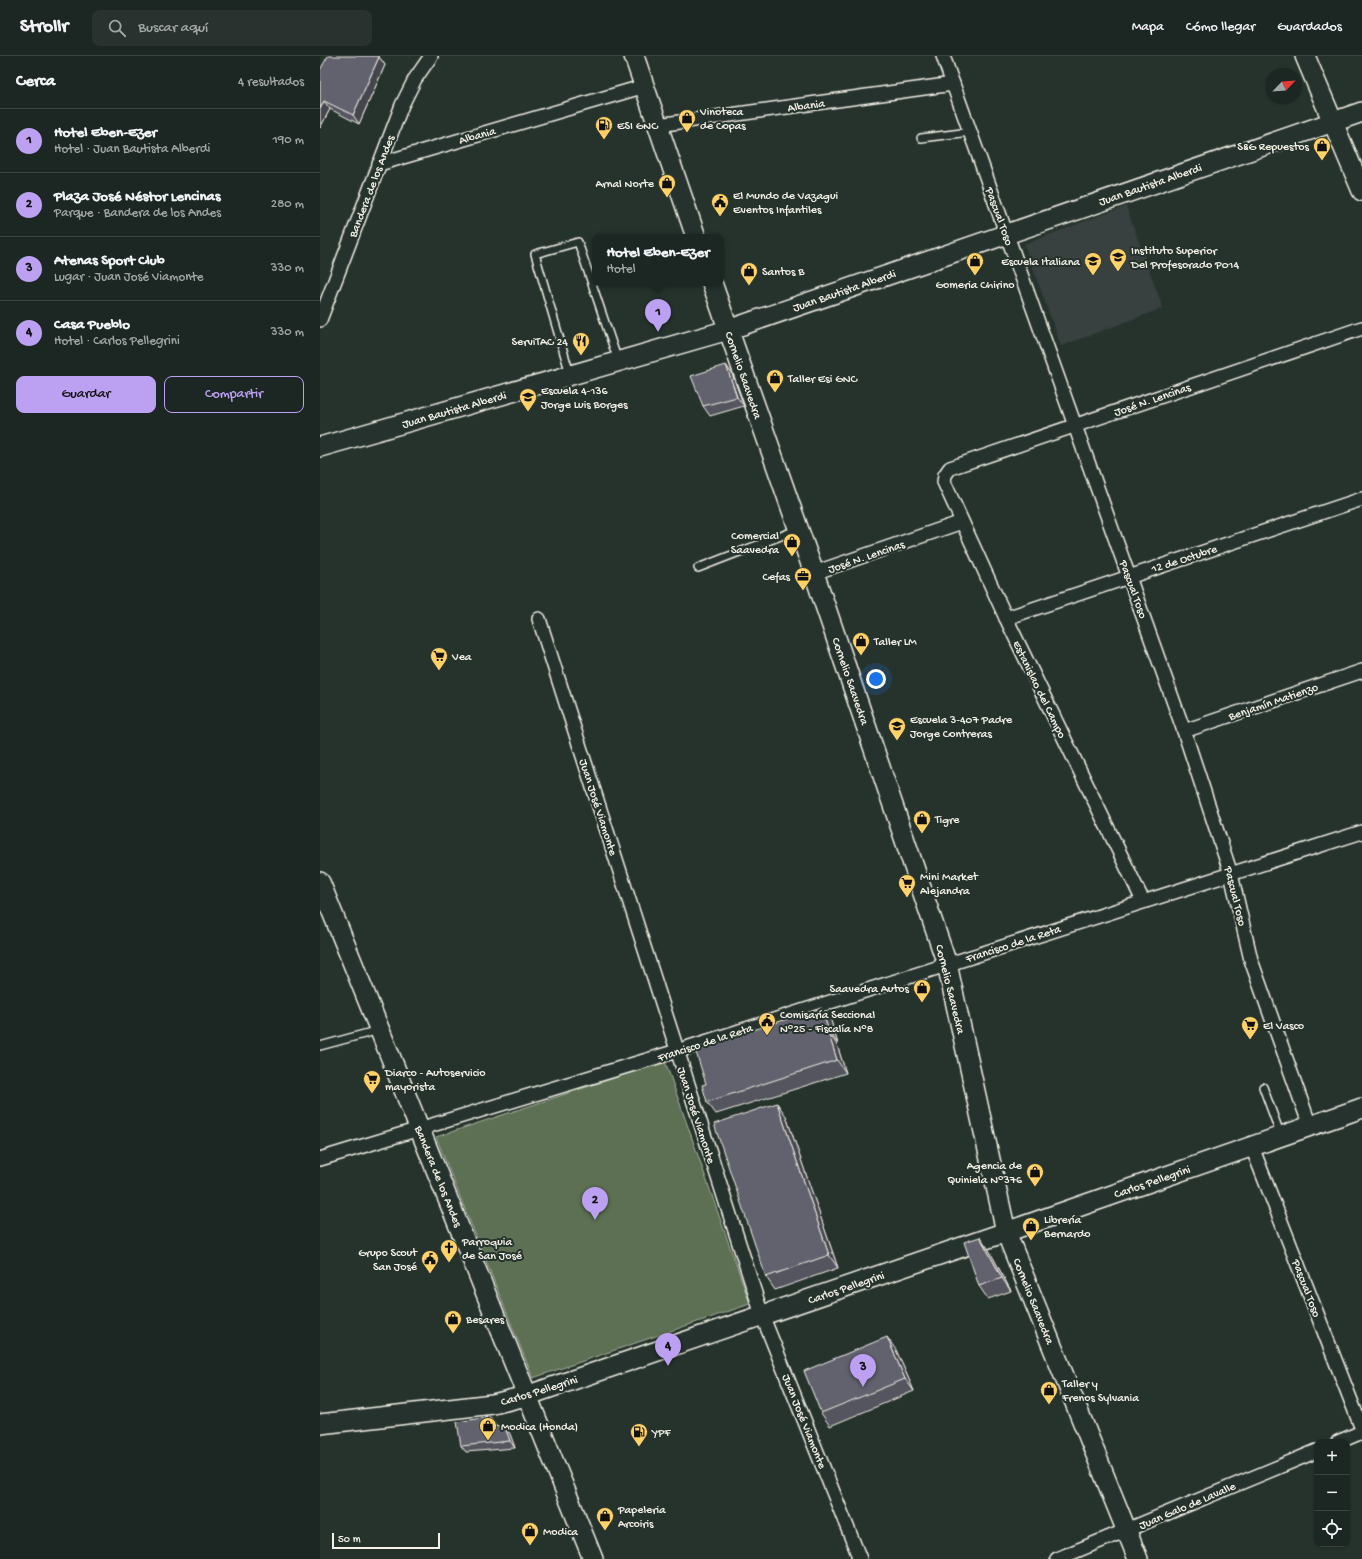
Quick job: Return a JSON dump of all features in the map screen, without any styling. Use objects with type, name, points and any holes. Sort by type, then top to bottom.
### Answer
[{"type":"street","name":"Bandera de los Andes","points":[[320,320],[378,164],[402,105],[415,80],[431,56]]},
{"type":"street","points":[[634,56],[695,234]]},
{"type":"street","name":"Pascual Toso","points":[[943,56],[1184,731],[1231,874],[1251,960],[1310,1126]]},
{"type":"street","points":[[1305,56],[1362,190]]},
{"type":"street","name":"Albania","points":[[658,125],[953,84]]},
{"type":"street","name":"Albania","points":[[378,164],[645,86]]},
{"type":"street","name":"Juan Bautista Alberdi","points":[[320,447],[728,330],[1362,112]]},
{"type":"street","name":"Cornelio Saavedra","points":[[713,286],[799,529],[947,964],[1006,1232],[1138,1559]]},
{"type":"street","name":"José N. Lencinas","points":[[945,475],[950,468],[1362,328]]},
{"type":"street","name":"Estanislao del Campo","points":[[945,475],[944,482],[1006,618],[1143,901]]},
{"type":"street","name":"12 de Octubre","points":[[1006,618],[1362,499]]},
{"type":"street","name":"José N. Lencinas","points":[[814,573],[962,522]]},
{"type":"street","name":"Juan José Viamonte","points":[[539,619],[676,1051],[762,1315],[860,1559]]},
{"type":"street","name":"Benjamín Matienzo","points":[[1184,731],[1362,671]]},
{"type":"street","name":"Francisco de la Reta","points":[[320,1159],[420,1130],[676,1051],[1362,832]]},
{"type":"street","name":"Bandera de los Andes","points":[[320,882],[593,1559]]},
{"type":"street","name":"Carlos Pellegrini","points":[[320,1424],[493,1404],[526,1396],[1006,1232],[1362,1108]]},
{"type":"street","name":"Pascual Toso","points":[[1252,1147],[1362,1429]]},
{"type":"street","points":[[1345,1439],[1362,1432]]},
{"type":"street","name":"Juan Galo de Lavalle","points":[[1057,1559],[1314,1452]]},
{"type":"lane","points":[[921,138],[970,132]]},
{"type":"lane","points":[[571,375],[535,254],[578,242],[592,284]]},
{"type":"lane","points":[[593,286],[618,361]]},
{"type":"lane","points":[[698,568],[799,529]]},
{"type":"lane","points":[[320,1046],[379,1030]]},
{"type":"lane","points":[[1263,1087],[1281,1136]]},
{"type":"shaded area","name":"Escuela Italiana","points":[[1126,206],[1163,308],[1061,346],[1024,244]]},
{"type":"green space","points":[[665,1061],[750,1304],[533,1378],[436,1137]]},
{"type":"building","points":[[328,56],[379,57],[353,115],[324,101],[320,109],[320,70]]},
{"type":"building","points":[[726,365],[737,397],[703,406],[691,376]]},
{"type":"building","points":[[821,1008],[837,1060],[707,1102],[702,1085],[706,1084],[695,1049]]},
{"type":"building","points":[[777,1103],[829,1255],[766,1277],[714,1124]]},
{"type":"building","points":[[980,1237],[1002,1278],[979,1286],[964,1242]]},
{"type":"building","points":[[887,1337],[905,1379],[821,1413],[804,1371]]},
{"type":"building","name":"Modica (Honda)","points":[[490,1417],[492,1426],[505,1427],[510,1441],[461,1446],[457,1422]]},
{"type":"place","name":"Vinoteca de Copas","points":[[687,133]]},
{"type":"place","name":"ESI GNC","points":[[604,140]]},
{"type":"place","name":"S&G Repuestos","points":[[1322,161]]},
{"type":"place","name":"Arnal Norte","points":[[667,198]]},
{"type":"place","name":"El Mundo de Vazagui Eventos Infantiles","points":[[720,217]]},
{"type":"place","name":"Instituto Superior Del Profesorado P014","points":[[1118,272]]},
{"type":"place","name":"Gomeria Chirino","points":[[975,276]]},
{"type":"place","name":"Escuela Italiana","points":[[1093,276]]},
{"type":"place","name":"Santos B","points":[[749,286]]},
{"type":"place","name":"Hotel Eben-Ezer","points":[[658,332]]},
{"type":"place","name":"ServiTAC 24","points":[[581,356]]},
{"type":"place","name":"Taller Esi GNC","points":[[775,393]]},
{"type":"place","name":"Escuela 4-136 Jorge Luis Borges","points":[[528,412]]},
{"type":"place","name":"Comercial Saavedra","points":[[792,557]]},
{"type":"place","name":"Cefas","points":[[803,591]]},
{"type":"place","name":"Taller LM","points":[[861,656]]},
{"type":"place","name":"Vea","points":[[439,671]]},
{"type":"place","name":"Escuela 3-407 Padre Jorge Contreras","points":[[897,741]]},
{"type":"place","name":"Tigre","points":[[922,834]]},
{"type":"place","name":"Mini Market Alejandra","points":[[907,898]]},
{"type":"place","name":"Saavedra Autos","points":[[922,1003]]},
{"type":"place","name":"Comisaría Seccional N°25 - Fiscalía N°8","points":[[767,1036]]},
{"type":"place","name":"El Vasco","points":[[1250,1040]]},
{"type":"place","name":"Diarco - Autoservicio mayorista","points":[[372,1094]]},
{"type":"place","name":"Agencia de Quiniela N°376","points":[[1035,1187]]},
{"type":"place","name":"Plaza José Néstor Lencinas","points":[[595,1220]]},
{"type":"place","name":"Librería Bernardo","points":[[1031,1241]]},
{"type":"place","name":"Parroquia de San José","points":[[449,1263]]},
{"type":"place","name":"Grupo Scout San José","points":[[430,1274]]},
{"type":"place","name":"Besares","points":[[453,1334]]},
{"type":"place","name":"Casa Pueblo","points":[[668,1366]]},
{"type":"place","name":"Atenas Sport Club","points":[[863,1387]]},
{"type":"place","name":"Taller y Frenos Sylvania","points":[[1049,1405]]},
{"type":"place","name":"Modica (Honda)","points":[[488,1441]]},
{"type":"place","name":"YPF","points":[[639,1447]]},
{"type":"place","name":"Papeleria Arcoiris","points":[[605,1531]]},
{"type":"place","name":"Modica","points":[[530,1546]]}]
